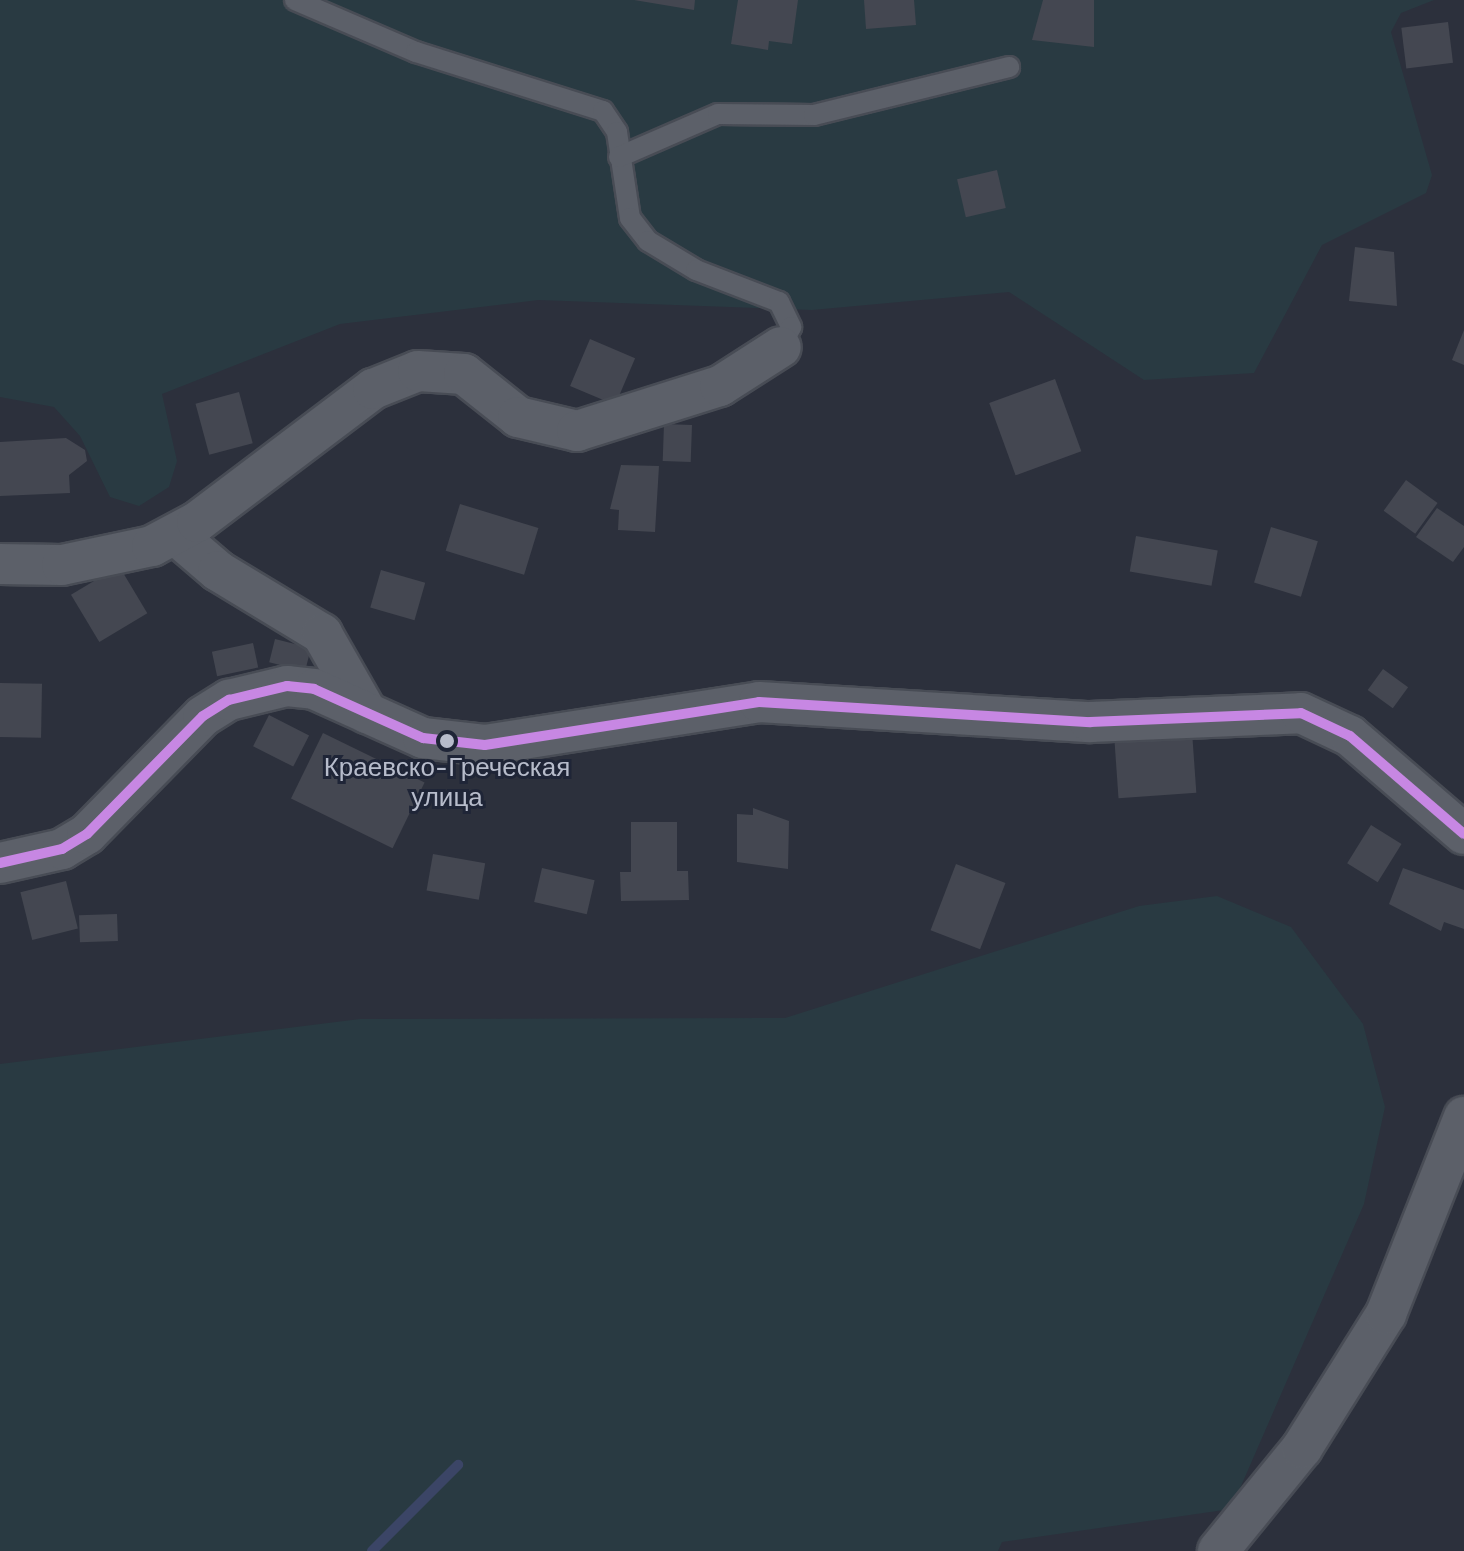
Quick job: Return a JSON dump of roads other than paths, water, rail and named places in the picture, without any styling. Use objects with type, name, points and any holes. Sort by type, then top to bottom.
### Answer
[{"type":"street","points":[[0,564],[62,565],[176,535],[373,389],[418,371],[464,374],[518,417],[577,431],[720,386],[781,347]]},
{"type":"street","points":[[176,535],[218,571],[322,634],[367,713]]},
{"type":"street","points":[[0,863],[35,859],[87,834],[203,716],[229,700],[287,686],[314,689],[423,738],[485,745],[759,702],[1090,722],[1301,713],[1350,736],[1464,834]]},
{"type":"street","points":[[1218,1551],[1302,1448],[1386,1314],[1464,1117]]},
{"type":"lane","points":[[292,1],[472,71],[603,111],[617,132],[622,198],[648,241],[696,270],[779,302],[791,327],[781,347]]},
{"type":"lane","points":[[619,157],[718,114],[814,115],[1009,67]]},
{"type":"waterway","points":[[372,1551],[458,1465]]},
{"type":"place","name":"Краевско-Греческая улица","points":[[447,741]]}]
